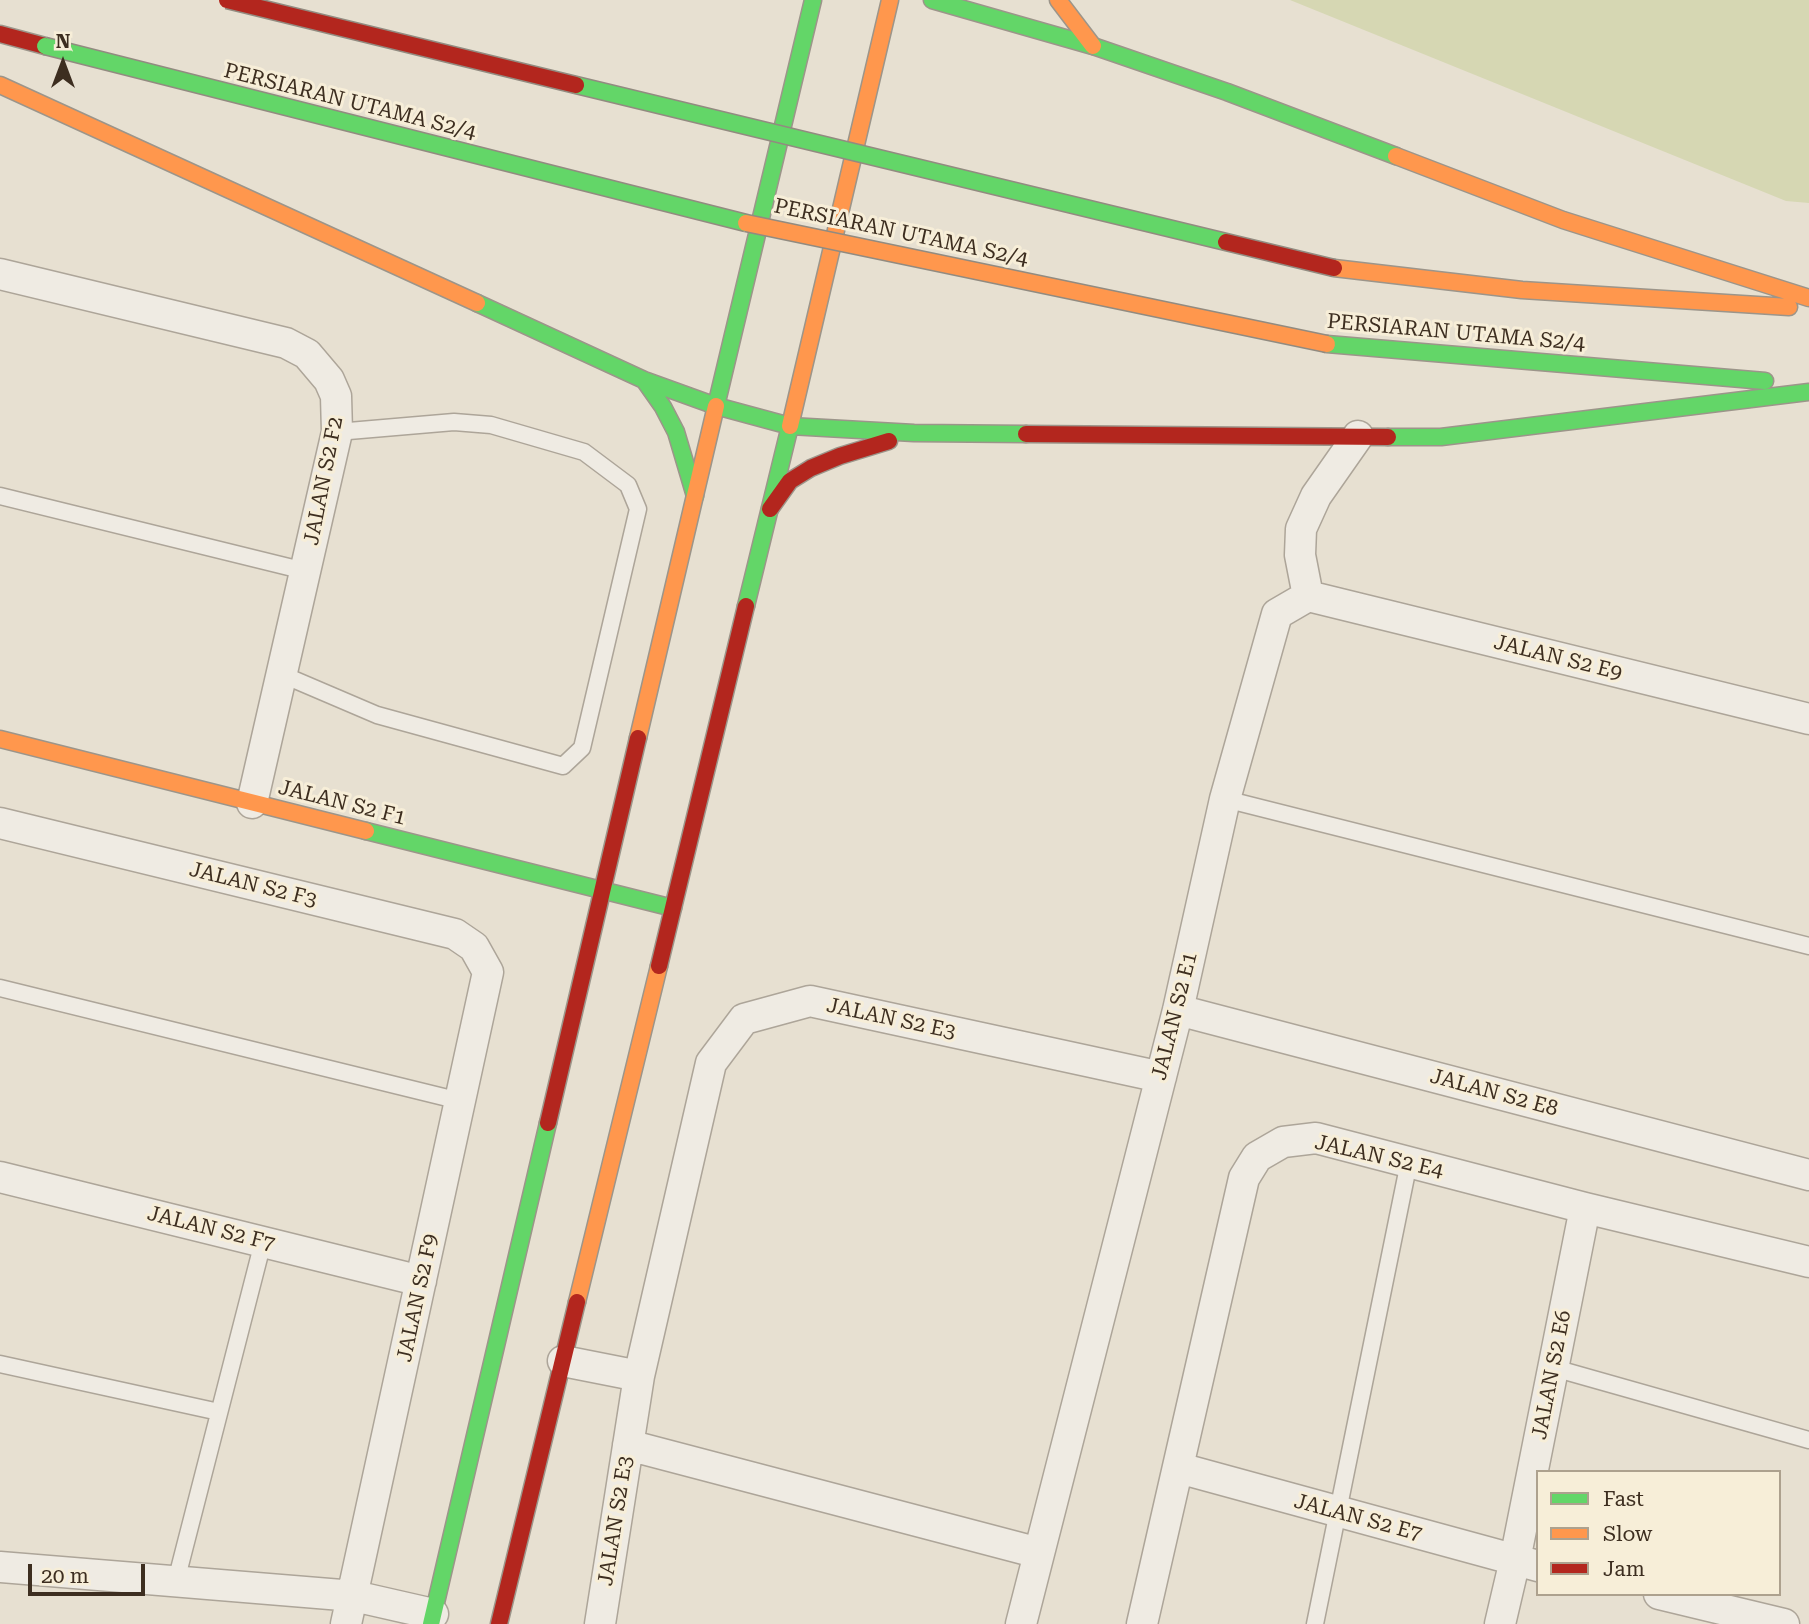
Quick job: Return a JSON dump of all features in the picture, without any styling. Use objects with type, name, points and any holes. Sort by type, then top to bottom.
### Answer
[{"type":"main road","points":[[228,0],[1334,268],[1522,290],[1809,308]]},
{"type":"main road","points":[[432,1619],[813,0]]},
{"type":"main road","points":[[499,1624],[790,426],[890,0]]},
{"type":"main road","points":[[932,0],[1093,46],[1227,92],[1563,220],[1809,298]]},
{"type":"main road","points":[[1058,0],[1093,46]]},
{"type":"main road","name":"PERSIARAN UTAMA S2/4","points":[[0,34],[705,214],[1327,344],[1809,385]]},
{"type":"main road","points":[[0,85],[644,380],[716,406],[790,426],[914,433],[1441,437],[1809,392]]},
{"type":"main road","points":[[644,380],[676,432],[695,496]]},
{"type":"main road","points":[[770,509],[790,481],[811,468],[914,433]]},
{"type":"main road","name":"JALAN S2 F1","points":[[0,739],[673,908]]},
{"type":"street","name":"JALAN S2 F2","points":[[0,274],[286,343],[307,354],[329,380],[337,396],[337,432],[252,803]]},
{"type":"street","points":[[1308,596],[1300,555],[1301,529],[1316,496],[1358,436]]},
{"type":"street","name":"JALAN S2 E9","points":[[1308,596],[1809,719]]},
{"type":"street","name":"JALAN S2 E1","points":[[1021,1624],[1178,1010],[1225,799],[1277,614],[1308,596]]},
{"type":"street","name":"JALAN S2 F3","points":[[0,823],[454,933],[474,947],[488,972]]},
{"type":"street","name":"JALAN S2 F9","points":[[350,1610],[488,972]]},
{"type":"street","name":"JALAN S2 E3","points":[[600,1624],[639,1376],[711,1063],[744,1019],[810,1001],[1161,1077]]},
{"type":"street","name":"JALAN S2 E8","points":[[1178,1010],[1809,1175]]},
{"type":"street","name":"JALAN S2 E4","points":[[1142,1624],[1244,1178],[1257,1157],[1283,1142],[1316,1138],[1585,1208],[1809,1262]]},
{"type":"street","name":"JALAN S2 F7","points":[[0,1177],[421,1281]]},
{"type":"street","name":"JALAN S2 E6","points":[[1540,1470],[1554,1368],[1585,1208]]},
{"type":"street","points":[[563,1361],[639,1376]]},
{"type":"street","points":[[628,1445],[1039,1553]]},
{"type":"street","name":"JALAN S2 E7","points":[[1179,1468],[1527,1563]]},
{"type":"street","name":"JALAN S2 E6","points":[[1500,1624],[1527,1563],[1536,1498]]},
{"type":"street","points":[[0,1567],[176,1581],[350,1610],[432,1619]]},
{"type":"street","points":[[1667,1596],[1784,1624]]},
{"type":"lane","points":[[281,674],[377,715],[564,766],[582,748],[638,509],[628,485],[584,453],[491,425],[454,422],[337,432]]},
{"type":"lane","points":[[0,496],[305,571]]},
{"type":"lane","points":[[1225,799],[1809,946]]},
{"type":"lane","points":[[0,988],[460,1101]]},
{"type":"lane","points":[[1315,1624],[1409,1162]]},
{"type":"lane","points":[[176,1581],[262,1242]]},
{"type":"lane","points":[[0,1364],[219,1412]]},
{"type":"lane","points":[[1554,1368],[1809,1440]]},
{"type":"green space","points":[[1290,0],[1809,0],[1809,203],[1786,201]]},
{"type":"traffic: fast","points":[[716,406],[813,0]]},
{"type":"traffic: fast","points":[[932,0],[1093,46],[1227,92],[1396,156]]},
{"type":"traffic: fast","points":[[45,46],[746,223]]},
{"type":"traffic: fast","points":[[576,85],[1226,242]]},
{"type":"traffic: fast","points":[[477,303],[644,380],[716,406],[790,426],[914,433],[1026,434]]},
{"type":"traffic: fast","points":[[1327,344],[1765,381]]},
{"type":"traffic: fast","points":[[644,380],[676,432],[695,496]]},
{"type":"traffic: fast","points":[[1388,437],[1441,437],[1809,392]]},
{"type":"traffic: fast","points":[[746,606],[790,426]]},
{"type":"traffic: fast","points":[[366,831],[673,908]]},
{"type":"traffic: fast","points":[[431,1624],[548,1123]]},
{"type":"traffic: slow","points":[[790,426],[890,0]]},
{"type":"traffic: slow","points":[[1058,0],[1093,46]]},
{"type":"traffic: slow","points":[[0,85],[477,303]]},
{"type":"traffic: slow","points":[[1396,156],[1563,220],[1809,298]]},
{"type":"traffic: slow","points":[[746,223],[1327,344]]},
{"type":"traffic: slow","points":[[1334,268],[1522,290],[1789,307]]},
{"type":"traffic: slow","points":[[638,738],[716,406]]},
{"type":"traffic: slow","points":[[0,739],[366,831]]},
{"type":"traffic: slow","points":[[577,1302],[659,966]]},
{"type":"traffic: jam","points":[[227,0],[576,85]]},
{"type":"traffic: jam","points":[[0,34],[45,46]]},
{"type":"traffic: jam","points":[[1226,242],[1334,268]]},
{"type":"traffic: jam","points":[[1026,434],[1388,437]]},
{"type":"traffic: jam","points":[[770,509],[790,481],[811,468],[889,441]]},
{"type":"traffic: jam","points":[[659,966],[746,606]]},
{"type":"traffic: jam","points":[[548,1123],[638,738]]},
{"type":"traffic: jam","points":[[499,1624],[577,1302]]}]
